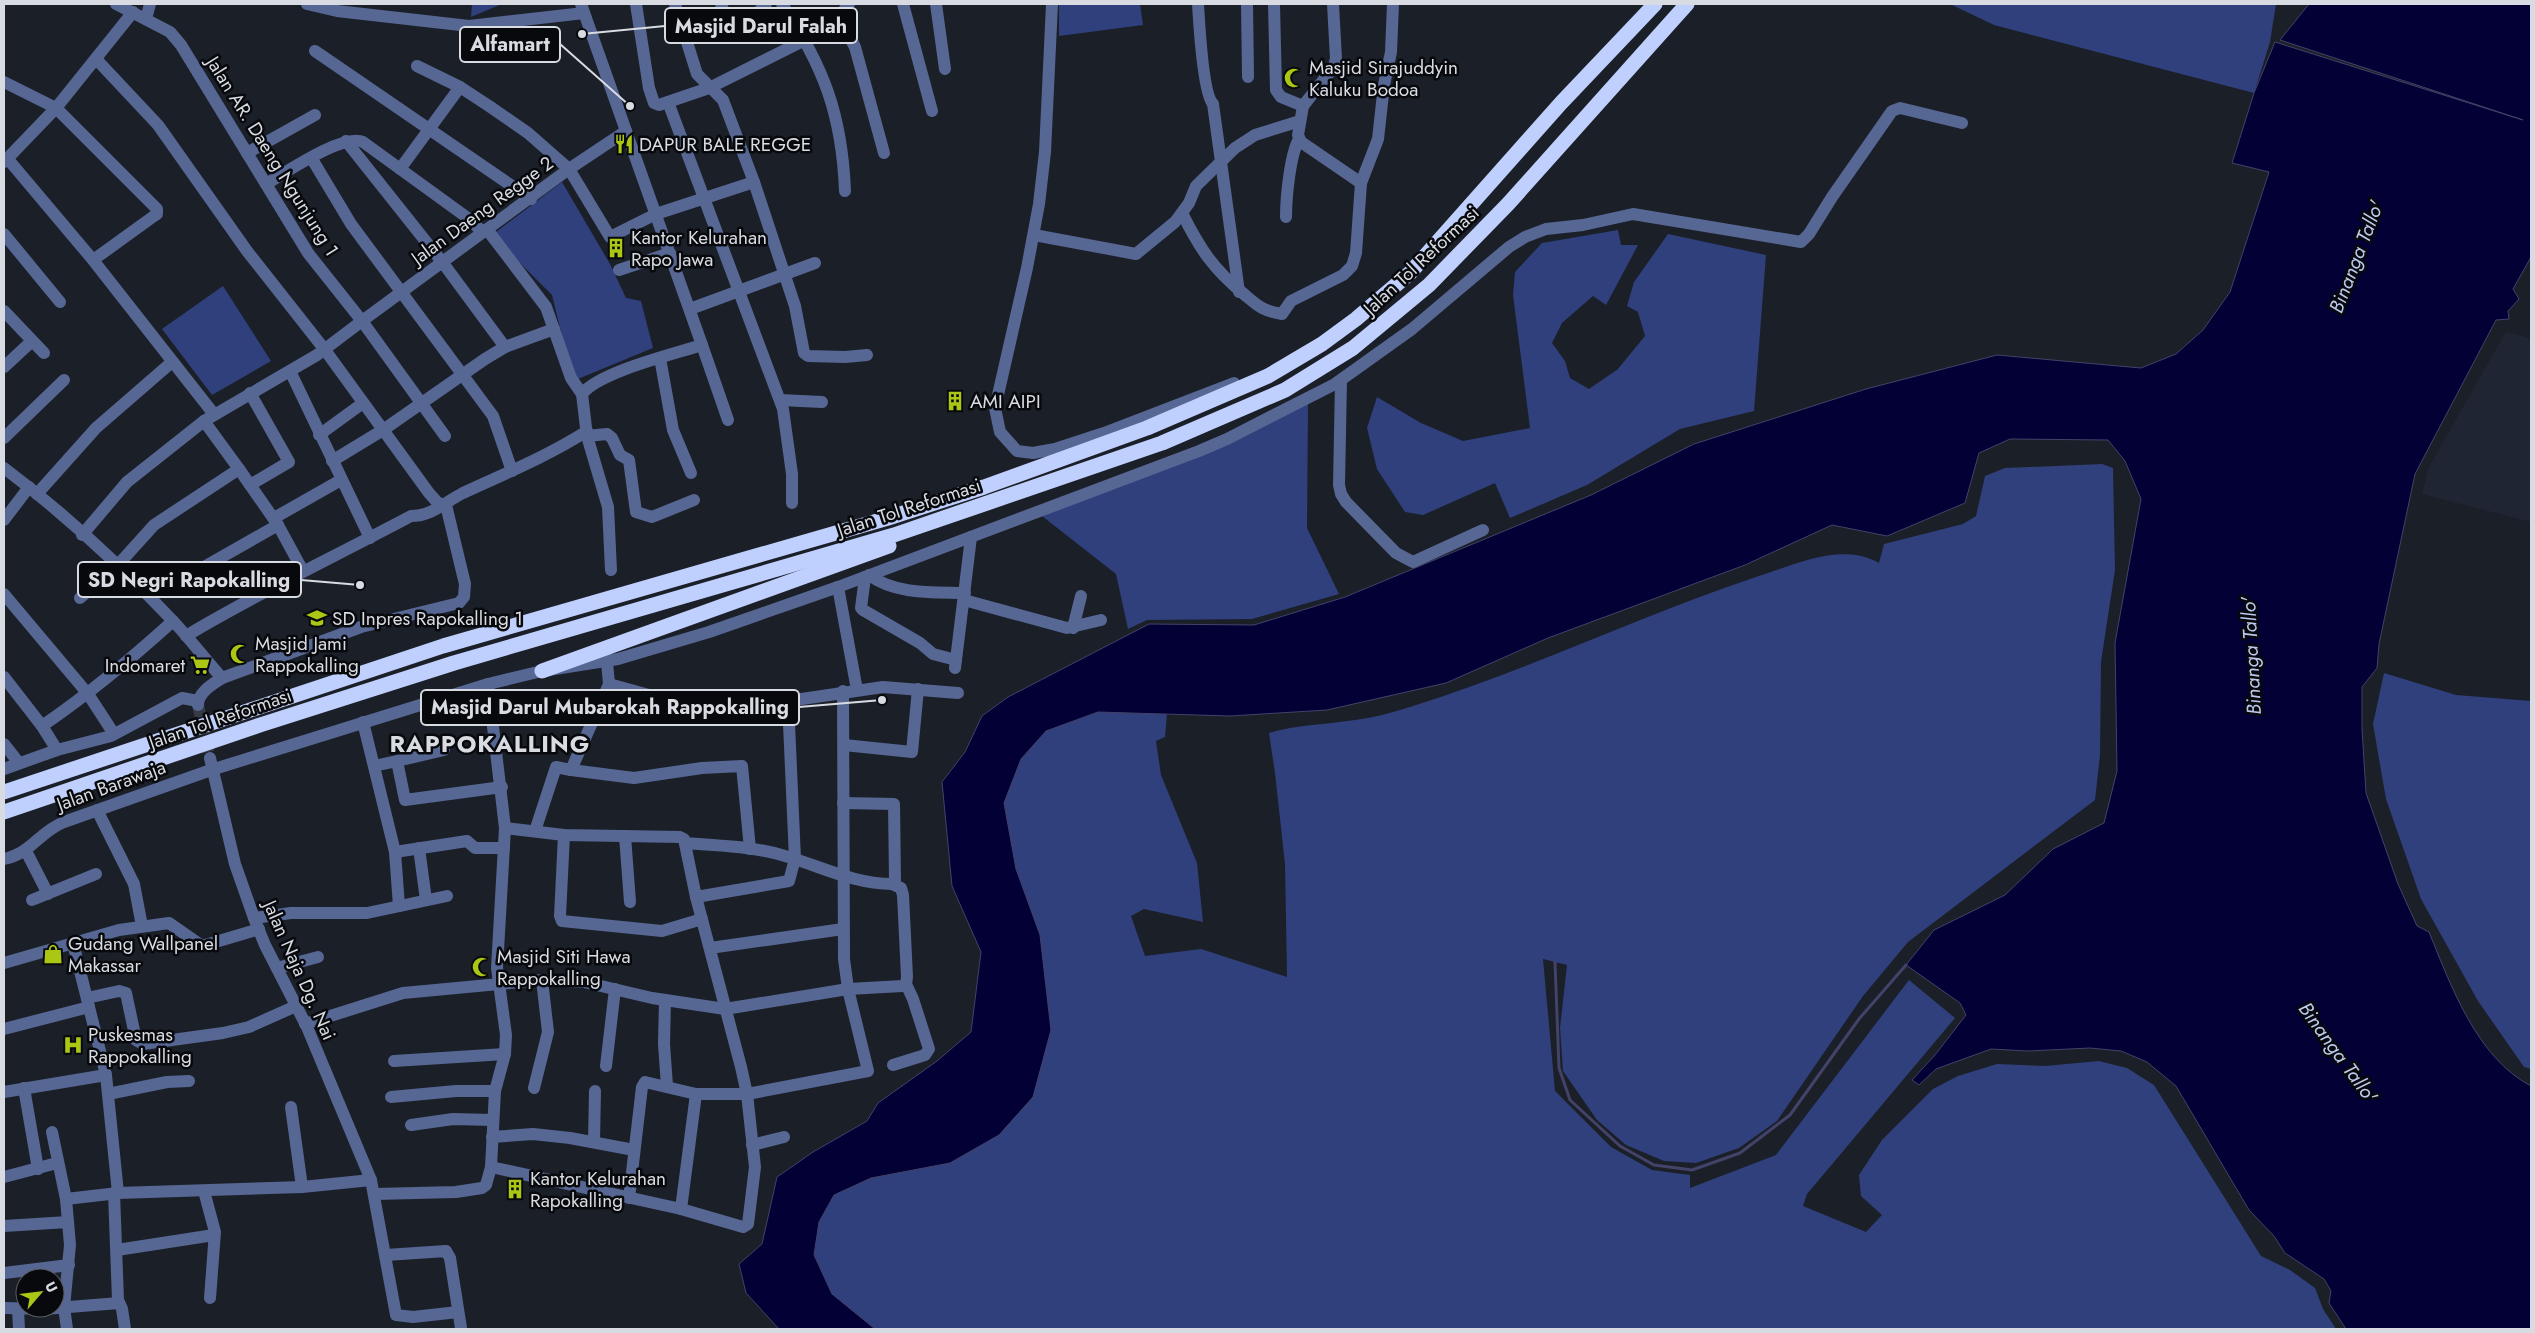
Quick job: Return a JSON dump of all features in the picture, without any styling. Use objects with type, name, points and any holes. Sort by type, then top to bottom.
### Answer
[{"type":"highway","name":"Jalan Tol Reformasi","points":[[4,792],[443,646],[888,518],[984,487],[1147,428],[1268,376],[1342,329],[1410,273],[1561,103],[1655,4]]},
{"type":"highway","name":"Jalan Tol Reformasi","points":[[4,812],[260,725],[454,663],[894,535],[1162,443],[1286,390],[1353,348],[1429,285],[1488,224],[1687,4]]},
{"type":"highway","points":[[542,671],[942,527],[984,504]]},
{"type":"street","name":"Jalan AR. Daeng Ngunjung 1","points":[[116,4],[170,32],[181,45],[313,260],[362,321],[445,436]]},
{"type":"street","points":[[146,19],[150,4]]},
{"type":"street","points":[[307,4],[470,26],[583,8],[728,420]]},
{"type":"street","points":[[636,4],[648,88],[656,105],[709,88],[829,28],[849,4]]},
{"type":"street","points":[[675,4],[697,74],[723,100],[754,182],[796,309],[804,354],[845,357],[867,355]]},
{"type":"street","points":[[721,4],[728,22],[737,30],[743,28],[766,4]]},
{"type":"street","points":[[782,4],[806,40],[822,75],[843,150],[845,191]]},
{"type":"street","points":[[903,4],[932,111]]},
{"type":"street","points":[[936,4],[945,70]]},
{"type":"street","points":[[1052,4],[1045,152],[1034,235],[995,408],[997,423],[1004,438],[1017,451],[1043,452],[1104,433],[1250,376],[1268,376]]},
{"type":"street","points":[[1198,4],[1208,98],[1213,104],[1239,292]]},
{"type":"street","points":[[1247,4],[1248,77]]},
{"type":"street","points":[[1274,4],[1276,90],[1282,97],[1303,106]]},
{"type":"street","points":[[1286,217],[1286,196],[1290,185],[1294,149],[1299,139],[1303,106],[1335,65],[1336,46],[1333,4]]},
{"type":"street","points":[[1182,213],[1202,252],[1239,292],[1260,308],[1282,314],[1291,301],[1348,270],[1356,253],[1361,183],[1378,139],[1384,85],[1391,52],[1393,4]]},
{"type":"street","points":[[133,12],[97,60],[56,108],[5,160],[93,260],[172,362],[209,417],[238,469],[276,522],[303,571]]},
{"type":"street","points":[[839,18],[855,47],[884,153]]},
{"type":"street","points":[[315,51],[531,198]]},
{"type":"street","points":[[97,60],[158,125],[247,251],[324,350],[434,499],[446,505]]},
{"type":"street","points":[[418,66],[460,87],[528,134],[569,168],[610,237],[656,214],[754,182]]},
{"type":"street","points":[[4,82],[56,108],[158,211],[154,216],[93,260]]},
{"type":"street","points":[[400,169],[460,87]]},
{"type":"street","points":[[668,102],[780,400],[792,474],[792,503]]},
{"type":"street","name":"Jalan Barawaja","points":[[4,859],[26,851],[54,826],[210,764],[363,722],[488,684],[542,671],[607,662],[709,632],[838,587],[1227,440],[1341,380],[1412,329],[1508,248],[1535,232],[1633,214],[1799,242],[1809,234],[1832,197],[1892,111],[1900,108],[1962,123]]},
{"type":"street","points":[[247,153],[315,115]]},
{"type":"street","points":[[1034,235],[1136,254],[1169,228],[1189,203],[1196,186],[1236,148],[1255,136],[1300,121]]},
{"type":"street","name":"Jalan Daeng Regge 2","points":[[82,535],[127,482],[209,417],[324,350],[569,168],[626,131]]},
{"type":"street","points":[[1299,139],[1361,183]]},
{"type":"street","points":[[266,184],[346,141],[358,140],[400,169],[483,232],[489,232],[546,306],[570,378],[582,394],[587,434],[608,507],[610,570]]},
{"type":"street","points":[[346,141],[443,262],[505,347]]},
{"type":"street","points":[[312,159],[351,224],[400,293],[493,416],[512,471]]},
{"type":"street","points":[[4,234],[60,302]]},
{"type":"street","points":[[620,270],[670,254]]},
{"type":"street","points":[[690,309],[814,264]]},
{"type":"street","points":[[4,311],[44,353]]},
{"type":"street","points":[[332,461],[383,430],[462,374],[505,347],[554,329]]},
{"type":"street","points":[[4,367],[32,341]]},
{"type":"street","points":[[582,394],[594,383],[660,358],[702,345]]},
{"type":"street","points":[[660,358],[672,422],[680,449],[691,473]]},
{"type":"street","points":[[4,520],[96,428],[172,362]]},
{"type":"street","points":[[290,371],[370,538]]},
{"type":"street","points":[[4,438],[64,380]]},
{"type":"street","points":[[1341,380],[1339,485],[1341,494],[1351,508],[1396,553],[1413,562],[1483,530]]},
{"type":"street","points":[[250,393],[288,461],[250,485]]},
{"type":"street","points":[[780,400],[822,402]]},
{"type":"street","points":[[320,434],[363,403]]},
{"type":"street","points":[[186,636],[227,611],[411,516],[426,514],[446,505],[460,495],[587,434],[607,434],[612,438],[618,454],[629,460],[633,507],[636,512],[652,517],[694,500]]},
{"type":"street","points":[[4,468],[33,491],[117,566],[173,621],[222,678]]},
{"type":"street","points":[[80,598],[117,566],[154,525],[238,469]]},
{"type":"street","points":[[197,572],[341,480]]},
{"type":"street","points":[[4,769],[57,750],[114,734],[182,698],[198,703],[209,686],[222,678],[361,627],[459,602],[464,597],[464,584],[446,505]]},
{"type":"street","points":[[971,537],[964,597],[956,664],[933,654],[920,643],[861,608],[867,576],[896,589],[964,597],[1073,628],[1101,620]]},
{"type":"street","points":[[838,587],[857,690]]},
{"type":"street","points":[[4,594],[88,694],[114,734]]},
{"type":"street","points":[[1073,628],[1080,596]]},
{"type":"street","points":[[42,726],[88,694],[129,661],[173,621]]},
{"type":"street","points":[[571,770],[608,684],[607,662]]},
{"type":"street","points":[[4,677],[42,726],[57,750]]},
{"type":"street","points":[[375,1194],[456,1192],[482,1188],[486,1185],[491,1168],[495,1091],[505,1054],[505,1029],[498,985],[497,953],[505,828],[502,788],[488,684]]},
{"type":"street","points":[[608,684],[667,700],[700,706],[754,706],[842,691],[883,687],[958,693]]},
{"type":"street","points":[[844,746],[912,752],[918,689]]},
{"type":"street","points":[[628,1198],[644,1083],[647,1081],[696,1094],[747,1094],[868,1071],[848,989],[843,929],[846,877],[842,691]]},
{"type":"street","points":[[696,897],[786,882],[790,878],[795,859],[788,701]]},
{"type":"street","points":[[363,722],[394,852],[399,906]]},
{"type":"street","points":[[4,744],[19,763]]},
{"type":"street","points":[[374,766],[444,750]]},
{"type":"street","points":[[396,761],[405,800],[502,788]]},
{"type":"street","name":"Jalan Naja Dg. Nai","points":[[210,764],[235,864],[256,923],[305,1024],[371,1180],[397,1316],[413,1317],[458,1312]]},
{"type":"street","points":[[535,831],[556,767],[634,778],[702,768],[742,766],[750,849]]},
{"type":"street","points":[[843,802],[894,804],[894,881],[892,884]]},
{"type":"street","points":[[97,810],[134,884],[142,926]]},
{"type":"street","points":[[505,828],[564,835],[680,837],[686,843],[750,849],[795,859],[846,877],[892,884],[901,888],[903,895],[906,984],[913,999],[929,1049],[925,1055],[893,1065]]},
{"type":"street","points":[[564,835],[560,916],[562,921],[662,931],[702,919]]},
{"type":"street","points":[[625,836],[630,902]]},
{"type":"street","points":[[394,852],[467,841],[475,848],[504,848]]},
{"type":"street","points":[[491,1168],[682,1209],[746,1226],[755,1167],[747,1094],[688,866],[686,843]]},
{"type":"street","points":[[419,848],[426,900]]},
{"type":"street","points":[[26,851],[48,894]]},
{"type":"street","points":[[32,900],[96,874]]},
{"type":"street","points":[[4,963],[142,926],[169,923],[202,946],[256,923],[297,913],[360,914],[447,896]]},
{"type":"street","points":[[710,948],[843,929]]},
{"type":"street","points":[[73,943],[106,1075],[116,1193],[119,1303],[122,1309],[125,1329]]},
{"type":"street","points":[[277,968],[318,957]]},
{"type":"street","points":[[305,1024],[403,993],[542,980],[584,982],[665,1000],[725,1009],[848,989],[906,984]]},
{"type":"street","points":[[534,1088],[548,1032],[542,980]]},
{"type":"street","points":[[606,1066],[615,988]]},
{"type":"street","points":[[4,1029],[119,991],[126,993],[136,1040],[143,1044],[223,1033],[250,1027],[296,1006]]},
{"type":"street","points":[[665,1000],[664,1044],[667,1086]]},
{"type":"street","points":[[394,1061],[505,1054]]},
{"type":"street","points":[[4,1092],[106,1075]]},
{"type":"street","points":[[108,1094],[167,1082],[189,1081]]},
{"type":"street","points":[[24,1088],[38,1169]]},
{"type":"street","points":[[391,1097],[456,1091],[495,1091]]},
{"type":"street","points":[[594,1142],[595,1091]]},
{"type":"street","points":[[682,1209],[696,1094]]},
{"type":"street","points":[[291,1107],[302,1187]]},
{"type":"street","points":[[411,1125],[453,1120],[492,1120]]},
{"type":"street","points":[[52,1132],[57,1164],[66,1199],[70,1245],[65,1299]]},
{"type":"street","points":[[492,1137],[533,1134],[594,1142],[634,1150]]},
{"type":"street","points":[[752,1145],[784,1136]]},
{"type":"street","points":[[4,1177],[57,1164]]},
{"type":"street","points":[[66,1199],[116,1193],[302,1187],[371,1180]]},
{"type":"street","points":[[204,1191],[214,1235],[210,1298]]},
{"type":"street","points":[[4,1226],[68,1222]]},
{"type":"street","points":[[117,1250],[214,1235]]},
{"type":"street","points":[[386,1254],[446,1251],[450,1258],[460,1328]]},
{"type":"street","points":[[4,1272],[69,1265]]},
{"type":"street","points":[[65,1307],[119,1303]]},
{"type":"street","points":[[65,1314],[67,1329]]},
{"type":"shaded area","points":[[472,4],[502,4],[471,17]]},
{"type":"shaded area","points":[[1059,4],[1140,4],[1143,25],[1059,36]]},
{"type":"shaded area","points":[[1950,4],[2276,4],[2270,42],[2254,93],[1994,25]]},
{"type":"shaded area","points":[[562,182],[610,264],[626,298],[641,301],[653,348],[573,381],[552,295],[492,235]]},
{"type":"shaded area","points":[[1618,230],[1621,245],[1638,245],[1606,305],[1593,296],[1562,323],[1552,343],[1565,361],[1570,378],[1589,389],[1618,369],[1645,336],[1638,312],[1627,306],[1634,282],[1668,234],[1766,255],[1754,411],[1680,429],[1587,485],[1510,518],[1495,483],[1423,515],[1405,512],[1377,469],[1367,428],[1377,397],[1421,423],[1463,441],[1530,428],[1513,295],[1515,272],[1542,243]]},
{"type":"shaded area","points":[[223,286],[271,361],[212,395],[162,329]]},
{"type":"shaded area","points":[[2506,332],[2531,338],[2531,522],[2422,494],[2429,467]]},
{"type":"shaded area","points":[[1308,404],[1307,528],[1339,594],[1252,619],[1147,620],[1128,629],[1116,574],[1042,516]]},
{"type":"shaded area","points":[[2102,464],[2113,468],[2115,570],[2101,662],[2100,755],[2095,800],[1908,942],[1863,996],[1777,1121],[1739,1148],[1696,1163],[1664,1161],[1626,1145],[1597,1120],[1563,1071],[1560,1028],[1567,965],[1543,959],[1555,1091],[1611,1147],[1652,1170],[1690,1175],[1690,1188],[1776,1155],[1909,980],[1955,1018],[1807,1194],[1803,1206],[1866,1232],[1882,1215],[1861,1196],[1859,1175],[1882,1140],[1933,1089],[1958,1076],[1997,1064],[2045,1066],[2099,1061],[2127,1068],[2154,1085],[2261,1256],[2290,1270],[2315,1288],[2323,1309],[2336,1329],[875,1329],[832,1294],[814,1255],[819,1222],[834,1195],[871,1178],[950,1163],[1040,935],[1016,869],[1004,803],[1021,759],[1046,731],[1098,712],[1167,714],[1165,737],[1156,741],[1161,775],[1197,863],[1203,922],[1144,909],[1131,916],[1145,956],[1201,949],[1287,977],[1285,864],[1269,733],[1298,727],[1363,719],[1413,706],[1500,676],[1715,591],[1804,561],[1819,557],[1850,554],[1865,557],[1879,563],[1884,544],[1963,524],[1976,516],[1985,476],[2005,468]]},
{"type":"shaded area","points":[[2384,673],[2456,695],[2531,701],[2531,1069],[2524,1067],[2478,1001],[2421,899],[2386,799],[2373,724]]},
{"type":"water","name":"Binanga Tallo'","points":[[2309,4],[2531,4],[2531,257],[2513,289],[2519,299],[2508,311],[2509,319],[2496,320],[2415,474],[2379,644],[2377,668],[2362,687],[2362,729],[2366,793],[2398,884],[2417,926],[2429,932],[2457,997],[2481,1039],[2495,1058],[2512,1074],[2531,1086],[2531,1329],[2346,1329],[2329,1303],[2331,1291],[2324,1279],[2285,1253],[2274,1236],[2249,1210],[2176,1086],[2147,1062],[2121,1051],[2090,1048],[2028,1051],[1991,1049],[1936,1069],[1919,1085],[1912,1080],[1935,1055],[1966,1015],[1960,1003],[1906,965],[1934,930],[2005,895],[2053,849],[2104,823],[2117,771],[2115,643],[2141,499],[2125,461],[2108,440],[2010,439],[1979,453],[1965,503],[1887,536],[1832,525],[1745,565],[1548,638],[1446,683],[1327,710],[1230,716],[1098,712],[1046,731],[1021,759],[1004,803],[1016,869],[1040,935],[1051,1030],[1033,1097],[999,1135],[950,1163],[871,1178],[834,1195],[819,1222],[814,1255],[832,1294],[875,1329],[779,1329],[746,1293],[739,1264],[762,1244],[777,1177],[813,1152],[867,1121],[878,1103],[937,1061],[971,1032],[981,952],[952,886],[942,782],[965,752],[982,716],[1008,697],[1149,624],[1254,625],[1345,597],[1591,495],[1694,444],[1866,389],[1997,355],[2141,368],[2176,354],[2203,330],[2230,292],[2269,172],[2232,163],[2254,93],[2275,42],[2523,120],[2280,40]]},
{"type":"waterway","points":[[1555,962],[1559,1068],[1570,1100],[1620,1146],[1654,1165],[1692,1170],[1740,1153],[1790,1115],[1859,1019],[1906,965]]},
{"type":"tunnel","points":[[198,705],[210,758]]},
{"type":"place","name":"Masjid Darul Falah","points":[[582,34]]},
{"type":"place","name":"Masjid Sirajuddyin Kaluku Bodoa","points":[[1294,78]]},
{"type":"place","name":"Alfamart","points":[[630,106]]},
{"type":"place","name":"DAPUR BALE REGGE","points":[[624,144]]},
{"type":"place","name":"Kantor Kelurahan Rapo Jawa","points":[[616,248]]},
{"type":"place","name":"AMI AIPI","points":[[955,401]]},
{"type":"place","name":"SD Negri Rapokalling","points":[[360,585]]},
{"type":"place","name":"SD Inpres Rapokalling 1","points":[[317,618]]},
{"type":"place","name":"Masjid Jami Rappokalling","points":[[240,654]]},
{"type":"place","name":"Indomaret","points":[[200,665]]},
{"type":"place","name":"Masjid Darul Mubarokah Rappokalling","points":[[882,700]]},
{"type":"place","name":"Gudang Wallpanel Makassar","points":[[53,954]]},
{"type":"place","name":"Masjid Siti Hawa Rappokalling","points":[[482,967]]},
{"type":"place","name":"Puskesmas Rappokalling","points":[[73,1045]]},
{"type":"place","name":"Kantor Kelurahan Rapokalling","points":[[515,1189]]},
{"type":"district","name":"RAPPOKALLING","points":[[490,744]]}]
